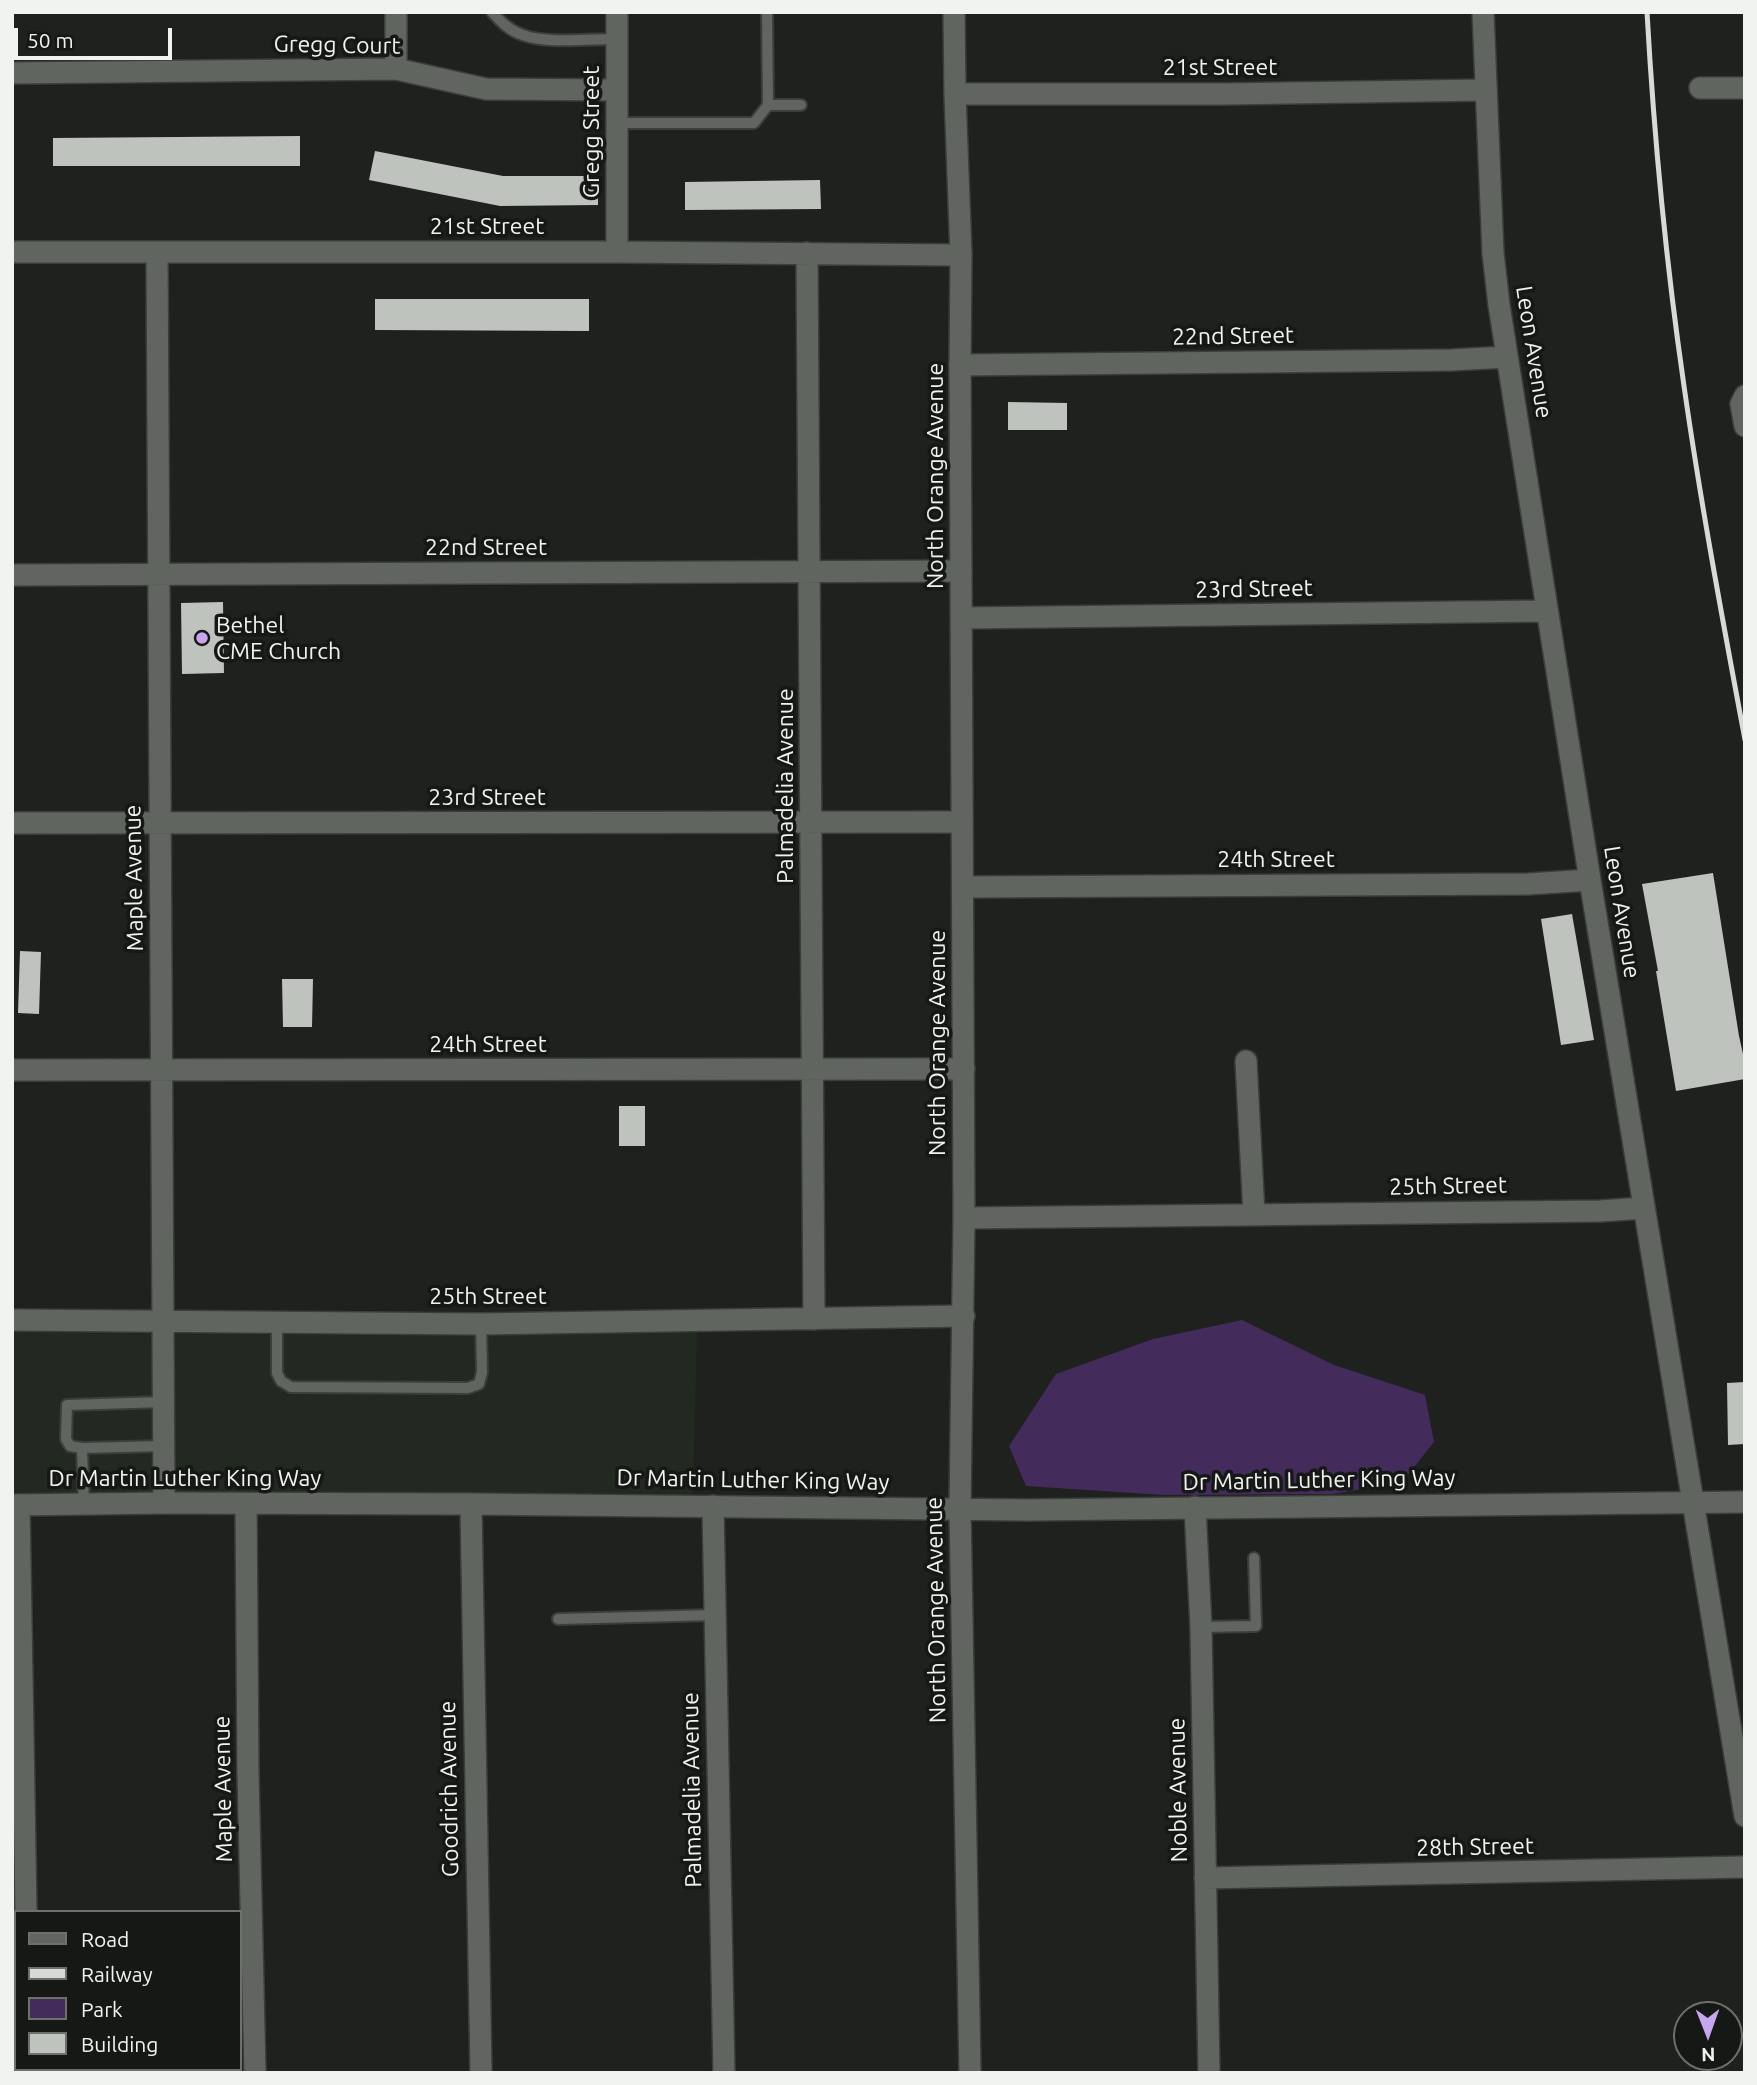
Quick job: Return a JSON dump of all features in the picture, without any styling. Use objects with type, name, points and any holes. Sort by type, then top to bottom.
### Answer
[{"type":"street","points":[[396,12],[396,69]]},
{"type":"street","name":"Gregg Street","points":[[617,12],[617,252]]},
{"type":"street","name":"North Orange Avenue","points":[[954,12],[961,256],[964,1316],[960,1508],[971,2073]]},
{"type":"street","name":"Leon Avenue","points":[[1483,12],[1493,253],[1499,304],[1546,611],[1745,1816]]},
{"type":"street","name":"Gregg Court","points":[[12,73],[396,69],[486,89],[617,90]]},
{"type":"street","points":[[1700,88],[1745,88]]},
{"type":"street","name":"21st Street","points":[[955,94],[1486,90]]},
{"type":"street","name":"21st Street","points":[[12,252],[617,252],[961,256]]},
{"type":"street","name":"Maple Avenue","points":[[157,252],[164,1503]]},
{"type":"street","name":"Palmadelia Avenue","points":[[807,253],[814,1318]]},
{"type":"street","name":"22nd Street","points":[[960,365],[1451,360],[1507,357]]},
{"type":"street","points":[[1743,400],[1745,426]]},
{"type":"street","name":"22nd Street","points":[[12,575],[961,571]]},
{"type":"street","name":"23rd Street","points":[[962,618],[1546,611]]},
{"type":"street","name":"23rd Street","points":[[12,823],[962,822]]},
{"type":"street","name":"24th Street","points":[[963,887],[1528,884],[1590,880]]},
{"type":"street","points":[[1246,1061],[1254,1215]]},
{"type":"street","name":"24th Street","points":[[12,1070],[964,1069]]},
{"type":"street","name":"25th Street","points":[[964,1218],[1600,1211],[1644,1208]]},
{"type":"street","name":"25th Street","points":[[12,1320],[481,1324],[964,1316]]},
{"type":"street","name":"Dr Martin Luther King Way","points":[[16,1505],[471,1504],[1028,1510],[1745,1502]]},
{"type":"street","name":"Maple Avenue","points":[[246,1504],[248,1773],[255,2073]]},
{"type":"street","name":"Goodrich Avenue","points":[[471,1504],[481,2073]]},
{"type":"street","points":[[16,1505],[26,1910]]},
{"type":"street","name":"Palmadelia Avenue","points":[[713,1506],[724,2073]]},
{"type":"street","name":"Noble Avenue","points":[[1195,1507],[1201,1627],[1209,2073]]},
{"type":"street","name":"28th Street","points":[[1205,1878],[1745,1867]]},
{"type":"lane","points":[[492,12],[507,27],[523,36],[540,40],[617,39]]},
{"type":"lane","points":[[617,122],[754,123],[768,105],[767,12]]},
{"type":"lane","points":[[768,105],[801,105]]},
{"type":"lane","points":[[277,1321],[277,1373],[281,1381],[291,1387],[468,1388],[479,1384],[482,1372],[481,1324]]},
{"type":"lane","points":[[164,1402],[67,1405],[66,1439],[70,1446],[82,1448],[164,1446]]},
{"type":"lane","points":[[82,1448],[84,1504]]},
{"type":"lane","points":[[1201,1627],[1256,1626],[1254,1558]]},
{"type":"lane","points":[[558,1619],[715,1615]]},
{"type":"shaded area","points":[[12,1332],[153,1334],[153,1491],[12,1493]]},
{"type":"shaded area","points":[[697,1332],[693,1494],[174,1491],[175,1334],[481,1336]]},
{"type":"green space","points":[[1242,1320],[1334,1365],[1425,1395],[1434,1442],[1402,1482],[1333,1494],[1163,1495],[1026,1486],[1009,1446],[1056,1374],[1153,1339]]},
{"type":"building","points":[[300,136],[300,166],[53,166],[53,138]]},
{"type":"building","points":[[375,151],[503,176],[598,176],[598,205],[500,206],[369,180]]},
{"type":"building","points":[[820,180],[821,209],[685,210],[685,182]]},
{"type":"building","points":[[375,299],[589,299],[589,331],[375,330]]},
{"type":"building","points":[[1008,402],[1067,403],[1067,430],[1008,430]]},
{"type":"building","name":"Bethel CME Church","points":[[223,602],[224,673],[182,674],[181,603]]},
{"type":"building","points":[[1713,873],[1745,1063],[1745,1079],[1676,1091],[1642,884]]},
{"type":"building","points":[[1572,914],[1594,1040],[1561,1045],[1541,919]]},
{"type":"building","points":[[20,951],[41,952],[39,1014],[18,1013]]},
{"type":"building","points":[[282,979],[313,979],[312,1027],[283,1027]]},
{"type":"building","points":[[619,1106],[645,1106],[645,1146],[619,1146]]},
{"type":"building","points":[[1745,1382],[1745,1444],[1728,1445],[1727,1383]]},
{"type":"railway","points":[[1647,12],[1661,199],[1678,339],[1705,519],[1745,740]]},
{"type":"place","name":"Bethel CME Church","points":[[202,638]]}]
